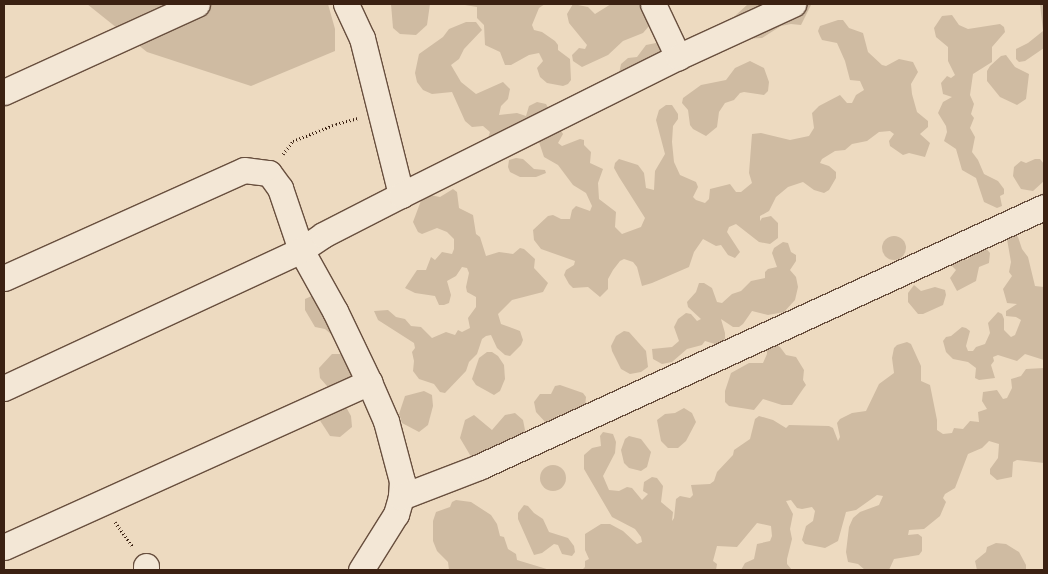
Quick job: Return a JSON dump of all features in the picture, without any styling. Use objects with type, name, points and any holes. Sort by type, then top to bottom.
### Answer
[{"type":"street","points":[[4,92],[197,4]]},
{"type":"street","points":[[346,4],[362,38],[379,114],[401,195]]},
{"type":"street","points":[[653,4],[678,57]]},
{"type":"street","points":[[4,388],[301,250],[323,235],[401,195],[678,57],[793,4]]},
{"type":"street","points":[[4,278],[244,170],[269,173],[280,188],[301,250],[336,311],[369,382],[386,422],[402,481],[401,497],[396,514],[361,570]]},
{"type":"street","points":[[401,497],[479,467],[1044,207]]},
{"type":"street","points":[[4,546],[369,382]]},
{"type":"path","points":[[269,173],[293,141],[336,124],[379,114]]},
{"type":"path","points":[[107,501],[116,525],[146,568]]},
{"type":"shaded area","points":[[87,4],[328,4],[335,29],[335,51],[251,86],[147,52]]},
{"type":"shaded area","points":[[391,4],[430,4],[427,25],[416,35],[400,34],[393,28]]},
{"type":"shaded area","points":[[459,4],[545,4],[539,8],[532,25],[534,30],[542,32],[555,41],[558,45],[558,50],[570,59],[571,80],[563,86],[547,83],[540,77],[537,68],[543,61],[539,53],[529,55],[511,65],[505,65],[500,52],[485,45],[484,25],[477,18],[477,7]]},
{"type":"shaded area","points":[[573,4],[588,7],[595,14],[611,4],[646,4],[650,25],[643,33],[623,41],[608,55],[582,67],[573,61],[572,55],[579,48],[585,49],[587,45],[569,23],[567,14]]},
{"type":"shaded area","points":[[748,4],[814,4],[811,5],[801,25],[781,26],[762,38],[740,39],[724,26]]},
{"type":"shaded area","points":[[1040,4],[1044,4],[1044,48],[1025,61],[1019,62],[1016,59],[1016,49],[1028,43],[1043,31]]},
{"type":"shaded area","points":[[952,15],[959,25],[968,29],[1000,24],[1004,27],[1005,32],[992,47],[992,62],[973,74],[970,95],[974,104],[971,114],[974,118],[970,128],[975,137],[972,152],[984,174],[998,181],[1004,189],[1004,194],[1000,196],[1002,206],[997,208],[984,202],[976,178],[962,170],[956,149],[944,141],[947,132],[946,126],[938,113],[943,102],[952,97],[943,94],[941,83],[947,76],[951,78],[955,75],[948,61],[948,47],[936,37],[934,28],[942,16]]},
{"type":"shaded area","points":[[843,20],[849,28],[863,33],[868,52],[882,65],[886,66],[899,59],[913,62],[918,72],[911,84],[912,94],[917,112],[928,121],[928,127],[920,134],[930,143],[925,157],[909,153],[903,155],[890,146],[889,141],[894,134],[890,131],[879,132],[867,141],[852,144],[845,150],[835,151],[822,159],[820,163],[829,166],[836,172],[836,178],[829,190],[824,193],[814,190],[803,182],[788,187],[776,197],[769,211],[760,216],[760,221],[762,218],[771,216],[778,223],[778,238],[770,244],[759,242],[736,224],[729,227],[727,232],[740,252],[735,258],[728,255],[721,245],[716,246],[703,239],[694,252],[689,267],[652,283],[642,286],[637,267],[633,262],[624,259],[613,270],[608,279],[608,289],[600,297],[588,287],[573,288],[569,284],[564,275],[566,270],[574,265],[575,261],[541,249],[534,240],[533,230],[548,216],[553,215],[561,219],[570,219],[572,210],[576,206],[590,211],[592,206],[586,193],[573,185],[558,165],[544,157],[538,139],[560,129],[563,134],[558,143],[562,146],[580,139],[584,140],[584,145],[591,152],[590,163],[603,169],[598,183],[599,199],[616,212],[615,227],[622,234],[641,227],[645,218],[614,168],[615,163],[619,159],[638,165],[644,173],[646,188],[654,190],[655,171],[665,154],[656,120],[659,110],[666,105],[672,105],[678,114],[678,119],[673,126],[674,162],[680,175],[696,182],[698,187],[693,197],[705,203],[709,199],[710,189],[730,184],[736,192],[741,192],[752,183],[749,173],[752,134],[761,133],[790,140],[809,136],[814,128],[812,113],[819,106],[840,95],[847,103],[852,103],[856,95],[864,90],[860,81],[850,80],[845,61],[837,43],[822,40],[818,31],[820,26]]},
{"type":"shaded area","points":[[466,22],[476,22],[482,30],[464,49],[459,59],[451,65],[461,82],[476,94],[503,82],[510,89],[508,99],[501,106],[499,115],[517,113],[526,116],[529,106],[537,102],[546,104],[551,113],[487,141],[490,132],[483,126],[472,127],[465,121],[452,92],[432,94],[423,90],[417,82],[415,73],[419,54],[443,37],[449,29]]},
{"type":"shaded area","points":[[656,43],[665,47],[646,86],[643,90],[632,93],[619,74],[621,64],[628,58],[637,57],[646,45]]},
{"type":"shaded area","points":[[1006,55],[1015,67],[1029,74],[1026,99],[1017,105],[1000,97],[987,81],[987,71],[990,66],[1001,56]]},
{"type":"shaded area","points":[[750,61],[764,68],[769,82],[768,91],[764,95],[740,93],[734,100],[725,103],[719,112],[717,127],[706,136],[693,129],[690,125],[688,110],[682,103],[683,98],[701,85],[726,80],[735,68]]},
{"type":"shaded area","points":[[523,159],[534,169],[545,170],[546,173],[536,177],[520,177],[510,172],[508,167],[509,160]]},
{"type":"shaded area","points":[[1040,159],[1044,164],[1044,181],[1033,191],[1021,189],[1013,176],[1014,167],[1021,161],[1026,163]]},
{"type":"shaded area","points":[[453,189],[457,192],[459,208],[473,215],[476,234],[480,237],[486,256],[499,252],[513,254],[520,248],[524,249],[535,259],[534,268],[548,283],[543,292],[512,300],[498,314],[501,324],[520,331],[523,340],[521,345],[510,356],[505,355],[497,348],[491,335],[486,336],[482,339],[477,354],[469,362],[466,371],[445,393],[440,392],[434,384],[419,379],[413,371],[414,361],[412,352],[415,348],[414,343],[378,320],[374,311],[388,310],[396,317],[405,319],[411,326],[421,327],[432,338],[446,332],[455,335],[458,330],[462,332],[470,328],[468,318],[476,307],[476,297],[467,292],[466,287],[469,273],[467,268],[462,267],[456,276],[447,281],[451,295],[449,303],[444,305],[439,305],[435,296],[415,293],[405,288],[417,270],[426,270],[431,257],[435,260],[442,252],[452,254],[454,239],[447,232],[437,228],[422,234],[418,232],[413,222],[422,198],[430,195],[440,197]]},
{"type":"shaded area","points":[[1014,233],[1028,257],[1035,286],[1044,287],[1044,360],[1025,354],[1017,361],[998,355],[993,357],[994,361],[991,365],[995,378],[979,380],[975,378],[976,368],[968,362],[953,359],[946,352],[943,341],[962,327],[966,328],[970,331],[966,346],[968,351],[973,351],[976,347],[985,344],[990,333],[988,323],[998,312],[1002,314],[1004,319],[1004,330],[1011,337],[1015,335],[1021,320],[1016,317],[1006,316],[1006,311],[1017,304],[1007,303],[1003,289],[1012,276],[1009,272],[1011,262],[1007,239]]},
{"type":"shaded area","points":[[894,236],[903,239],[906,248],[903,257],[894,260],[885,257],[882,248],[885,239]]},
{"type":"shaded area","points":[[783,242],[788,243],[791,252],[796,255],[796,261],[790,270],[796,277],[798,287],[795,300],[784,312],[768,315],[752,311],[739,327],[733,327],[721,319],[725,339],[721,342],[715,344],[705,341],[702,345],[687,349],[672,362],[662,364],[653,359],[652,349],[672,347],[679,341],[674,327],[678,319],[686,313],[691,314],[697,321],[701,319],[688,307],[687,302],[696,292],[699,283],[704,283],[712,288],[717,302],[722,303],[732,294],[741,291],[751,281],[765,278],[765,272],[768,269],[777,267],[772,253],[774,248]]},
{"type":"shaded area","points":[[983,245],[990,253],[989,263],[979,267],[976,281],[957,291],[950,278],[956,270],[952,266],[952,261],[958,255],[967,260]]},
{"type":"shaded area","points":[[914,285],[921,291],[935,287],[945,290],[946,295],[943,305],[923,314],[918,314],[908,302],[908,293]]},
{"type":"shaded area","points":[[314,295],[339,326],[332,335],[325,329],[315,327],[305,310],[305,299]]},
{"type":"shaded area","points":[[624,331],[629,332],[646,351],[648,367],[641,372],[630,374],[621,369],[612,351],[611,346],[616,336]]},
{"type":"shaded area","points":[[772,342],[780,347],[786,355],[796,357],[804,370],[803,380],[806,385],[792,405],[782,405],[763,399],[754,410],[729,406],[725,402],[725,391],[731,373],[749,363],[763,363],[767,354],[767,343]]},
{"type":"shaded area","points":[[907,342],[911,344],[921,366],[921,381],[930,385],[937,420],[937,430],[943,434],[952,433],[954,428],[963,429],[970,421],[979,422],[978,412],[987,409],[982,401],[983,392],[997,390],[1003,399],[1007,398],[1012,388],[1011,379],[1021,376],[1026,369],[1044,368],[1044,463],[1017,460],[1013,462],[1012,477],[997,480],[990,474],[990,469],[998,458],[999,444],[989,441],[982,448],[968,454],[955,488],[945,494],[943,498],[946,502],[940,516],[924,529],[909,530],[908,535],[918,534],[922,537],[922,551],[919,555],[894,559],[889,570],[865,570],[858,564],[848,562],[846,552],[849,527],[853,518],[860,512],[879,505],[883,496],[877,495],[856,510],[846,512],[838,541],[825,548],[805,544],[802,540],[806,526],[813,521],[815,511],[812,507],[797,508],[791,500],[786,501],[793,514],[790,529],[792,539],[787,559],[787,564],[792,570],[741,570],[745,563],[754,559],[757,544],[770,541],[772,536],[771,526],[757,523],[737,547],[717,546],[713,561],[717,564],[716,570],[582,570],[585,567],[585,561],[589,559],[585,550],[585,534],[601,524],[610,524],[623,531],[637,544],[642,542],[635,529],[612,517],[584,469],[584,455],[592,448],[601,446],[600,436],[603,432],[613,434],[616,442],[615,453],[603,476],[609,490],[619,491],[627,487],[632,488],[642,500],[648,494],[643,491],[644,482],[652,477],[657,478],[663,486],[661,502],[673,512],[672,521],[676,499],[680,496],[690,498],[693,495],[691,485],[710,484],[714,481],[717,472],[733,455],[734,450],[750,439],[755,419],[759,416],[773,420],[786,428],[789,425],[829,426],[833,428],[838,441],[840,437],[837,423],[840,419],[852,413],[866,411],[879,384],[894,373],[892,358],[894,348]]},
{"type":"shaded area","points":[[487,352],[492,352],[498,356],[504,365],[505,379],[500,391],[494,395],[476,385],[472,379],[479,358]]},
{"type":"shaded area","points":[[332,354],[342,354],[354,372],[346,395],[327,386],[320,378],[319,368]]},
{"type":"shaded area","points":[[560,385],[583,393],[586,397],[585,407],[568,415],[558,415],[552,423],[547,424],[536,412],[534,402],[540,394],[551,394],[555,386]]},
{"type":"shaded area","points":[[424,391],[432,395],[433,406],[428,425],[419,432],[402,423],[399,414],[405,396]]},
{"type":"shaded area","points":[[337,402],[346,407],[351,416],[352,427],[340,437],[330,436],[319,419],[319,409]]},
{"type":"shaded area","points":[[684,408],[692,413],[696,422],[686,441],[678,448],[668,448],[661,441],[657,420],[665,414],[675,413]]},
{"type":"shaded area","points":[[515,413],[523,420],[524,435],[475,458],[470,455],[460,438],[465,420],[474,415],[492,430],[505,415]]},
{"type":"shaded area","points":[[629,436],[641,439],[651,452],[647,467],[641,471],[629,468],[624,463],[621,450],[625,439]]},
{"type":"shaded area","points":[[553,465],[562,469],[566,478],[562,487],[553,491],[544,487],[540,478],[544,469]]},
{"type":"shaded area","points":[[456,500],[471,502],[491,515],[497,524],[500,536],[504,537],[508,549],[516,554],[517,560],[550,570],[449,570],[448,562],[437,551],[433,541],[433,521],[436,512],[450,507],[452,502]]},
{"type":"shaded area","points":[[524,505],[528,506],[543,519],[549,532],[568,538],[574,546],[575,552],[572,556],[562,554],[558,545],[554,544],[542,553],[534,555],[518,519],[518,513]]},
{"type":"shaded area","points":[[996,543],[1006,544],[1019,552],[1026,565],[1026,570],[977,570],[975,561],[986,552],[987,547]]}]
